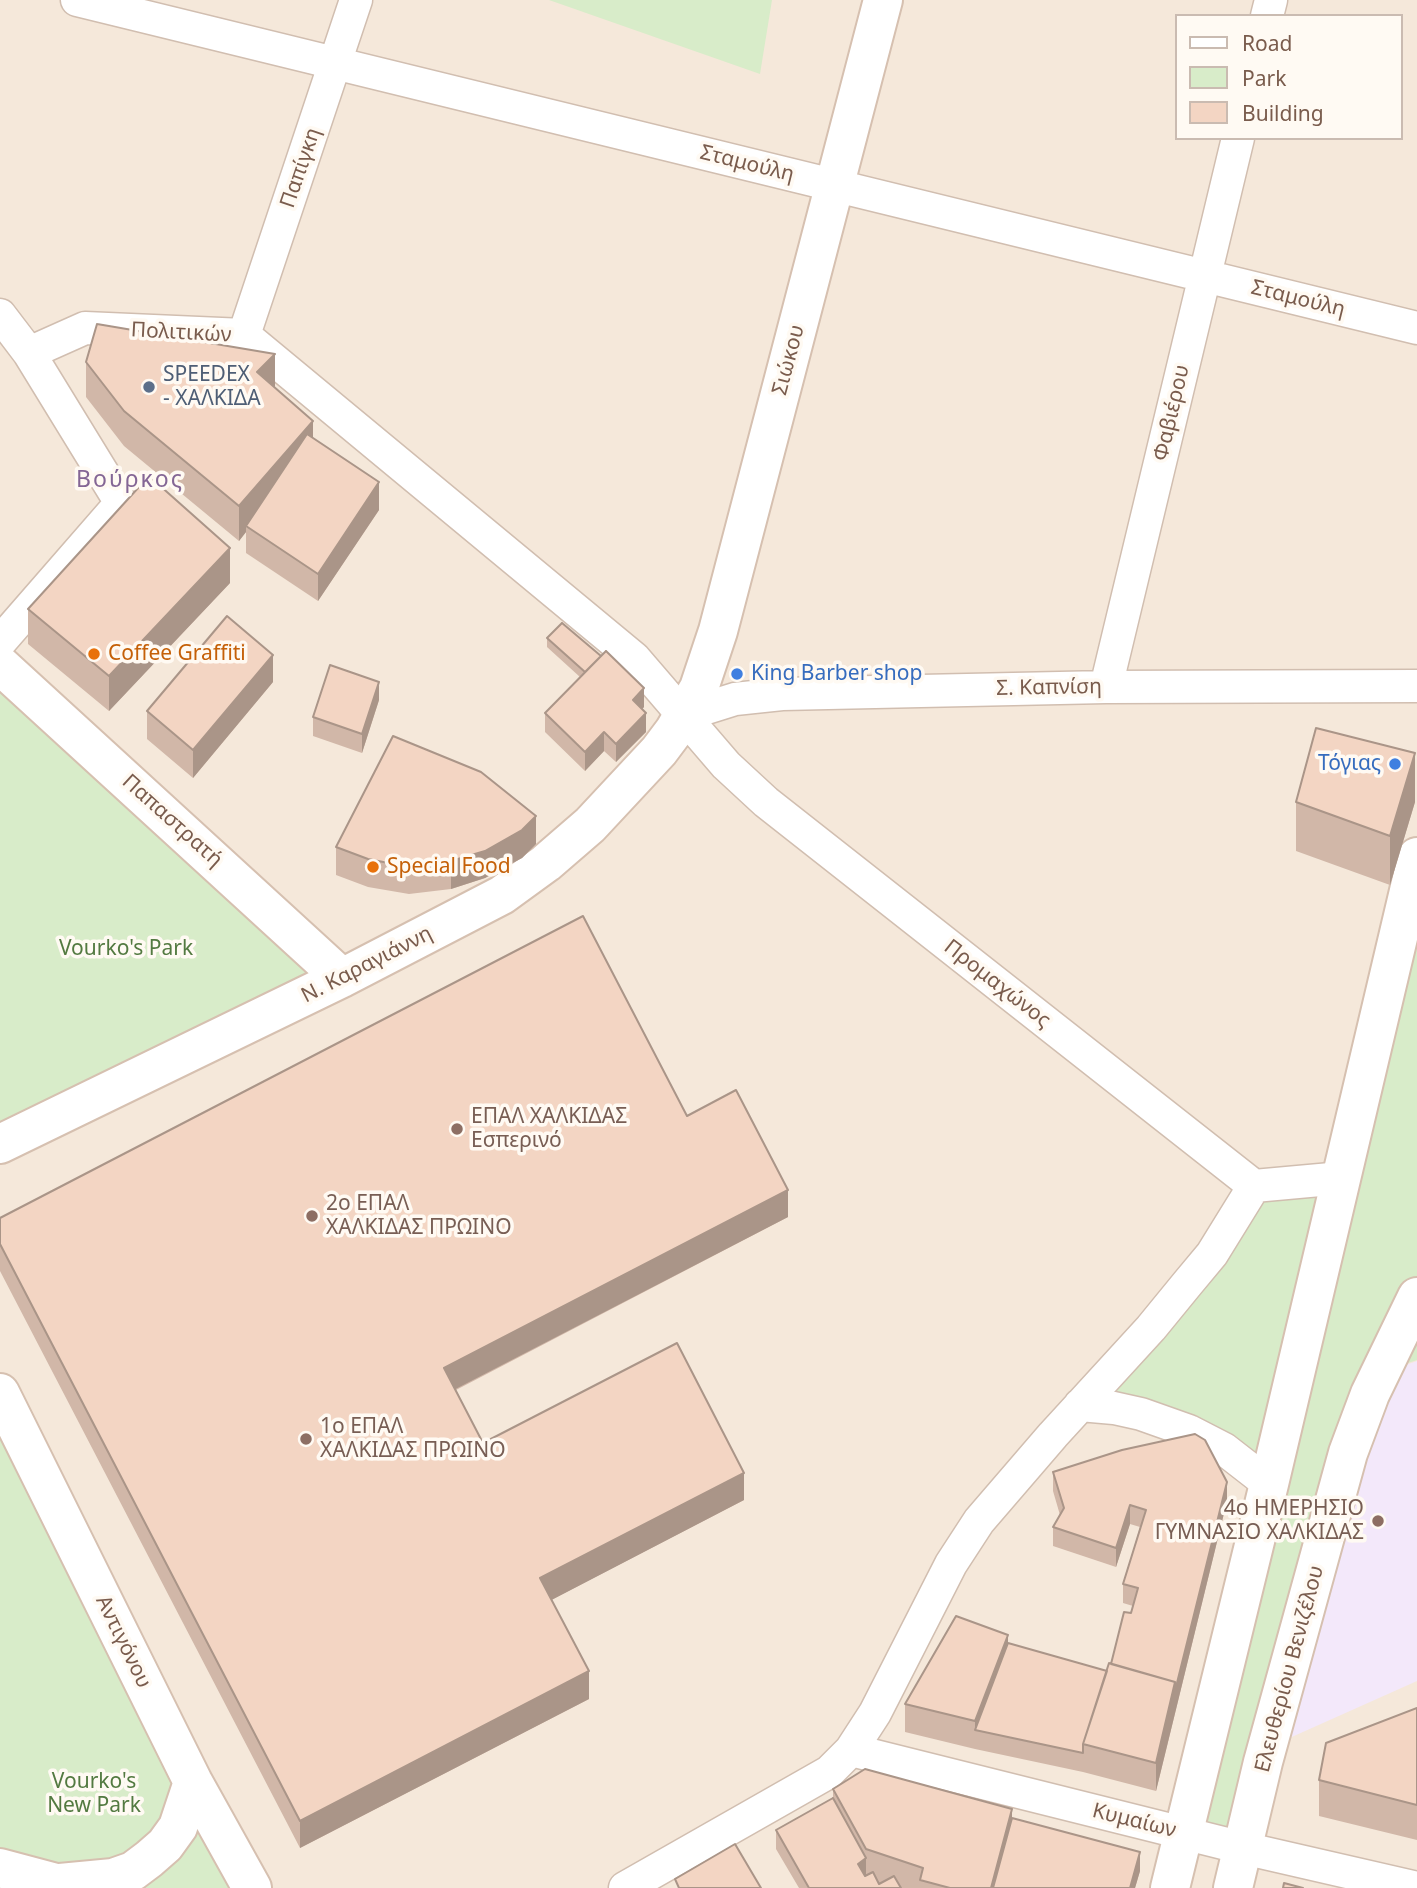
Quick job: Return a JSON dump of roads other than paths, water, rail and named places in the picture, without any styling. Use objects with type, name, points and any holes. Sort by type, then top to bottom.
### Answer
[{"type":"street","name":"Σταμούλη","points":[[77,0],[1417,328]]},
{"type":"street","name":"Παπίγκη","points":[[244,335],[356,0]]},
{"type":"street","name":"Σιώκου","points":[[684,715],[699,688],[718,631],[883,0]]},
{"type":"street","name":"Φαβιέρου","points":[[1106,687],[1238,140]]},
{"type":"street","points":[[0,316],[29,353],[121,503],[0,642]]},
{"type":"street","name":"Πολιτικών","points":[[29,353],[85,328],[244,335],[624,649],[684,715]]},
{"type":"street","name":"Παπαστρατή","points":[[0,665],[342,978]]},
{"type":"street","name":"Σ. Καπνίση","points":[[684,715],[735,699],[782,694],[1106,687],[1417,686]]},
{"type":"street","name":"Ν. Καραγιάννη","points":[[0,1144],[342,978],[502,895],[546,863],[590,825],[659,751],[684,715]]},
{"type":"street","name":"Προμαχώνος","points":[[684,715],[726,765],[766,802],[1254,1186]]},
{"type":"street","points":[[1170,1888],[1342,1178],[1412,847]]},
{"type":"street","points":[[625,1888],[734,1841],[828,1772],[851,1750],[875,1713],[951,1564],[979,1521],[1151,1328],[1212,1254],[1254,1186],[1342,1178]]},
{"type":"street","name":"Ελευθερίου Βενιζέλου","points":[[1233,1888],[1263,1762],[1348,1453],[1370,1394],[1417,1297]]},
{"type":"street","name":"Αντιγόνου","points":[[0,1393],[192,1782],[252,1888]]},
{"type":"street","points":[[1080,1405],[1141,1414],[1189,1431],[1224,1449],[1269,1484]]},
{"type":"street","name":"Κυμαίων","points":[[851,1750],[1243,1848],[1417,1888]]},
{"type":"street","points":[[0,1868],[68,1885],[113,1878],[132,1871],[165,1845],[178,1827],[192,1782]]},
{"type":"place","name":"SPEEDEX - ΧΑΛΚΙΔΑ","points":[[149,387]]},
{"type":"place","name":"Coffee Graffiti","points":[[94,654]]},
{"type":"place","name":"King Barber shop","points":[[737,674]]},
{"type":"place","name":"Τόγιας","points":[[1395,764]]},
{"type":"place","name":"Special Food","points":[[373,867]]},
{"type":"place","name":"ΕΠΑΛ ΧΑΛΚΙΔΑΣ Εσπερινό","points":[[457,1129]]},
{"type":"place","name":"2ο ΕΠΑΛ ΧΑΛΚΙΔΑΣ ΠΡΩΙΝΟ","points":[[312,1216]]},
{"type":"place","name":"1ο ΕΠΑΛ ΧΑΛΚΙΔΑΣ ΠΡΩΙΝΟ","points":[[306,1439]]},
{"type":"place","name":"4ο ΗΜΕΡΗΣΙΟ ΓΥΜΝΑΣΙΟ ΧΑΛΚΙΔΑΣ","points":[[1378,1521]]},
{"type":"district","name":"Βούρκος","points":[[130,480]]},
{"type":"park label","name":"Vourko's Park","points":[[126,949]]},
{"type":"park label","name":"Vourko's New Park","points":[[94,1794]]}]
